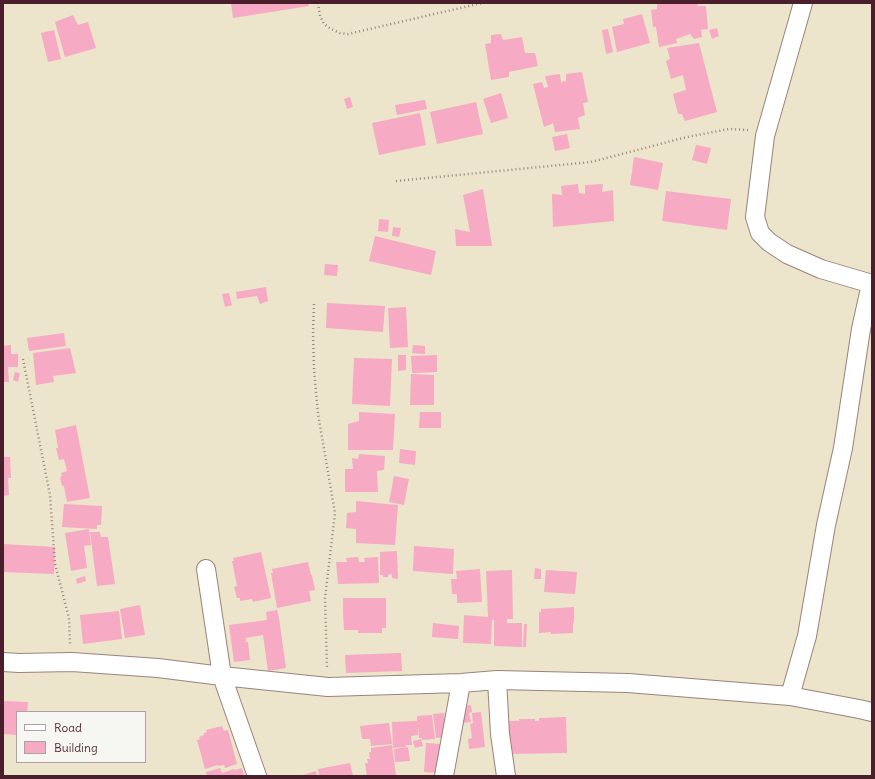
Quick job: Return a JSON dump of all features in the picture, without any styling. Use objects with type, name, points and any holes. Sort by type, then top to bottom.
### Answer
[{"type":"street","points":[[790,696],[807,636],[826,525],[843,448],[861,329],[871,284],[821,269],[787,254],[769,242],[760,233],[755,216],[765,136],[803,3]]},
{"type":"street","points":[[206,569],[222,676],[257,776]]},
{"type":"street","points":[[3,662],[72,662],[158,668],[328,687],[461,683],[498,680],[628,683],[790,696],[872,712]]},
{"type":"street","points":[[498,680],[500,734],[506,776]]},
{"type":"street","points":[[444,776],[461,683]]},
{"type":"path","points":[[318,3],[320,16],[324,24],[340,33],[348,34],[482,3]]},
{"type":"path","points":[[396,181],[591,162],[687,137],[729,129],[749,130],[765,136]]},
{"type":"path","points":[[314,304],[314,369],[318,414],[335,513],[325,598],[328,687]]},
{"type":"path","points":[[23,359],[50,495],[55,564],[69,618],[72,662]]},
{"type":"building","points":[[231,3],[308,3],[309,6],[233,18]]},
{"type":"building","points":[[657,3],[697,3],[698,6],[706,6],[708,29],[701,30],[702,37],[694,39],[690,34],[676,39],[677,43],[659,47],[656,27],[653,27],[651,10],[657,9]]},
{"type":"building","points":[[642,14],[650,43],[617,52],[612,27],[624,24],[623,19]]},
{"type":"building","points":[[73,15],[78,25],[88,22],[96,48],[65,57],[55,22]]},
{"type":"building","points":[[717,28],[719,36],[712,39],[709,30]]},
{"type":"building","points":[[608,29],[613,52],[606,54],[602,30]]},
{"type":"building","points":[[54,30],[61,59],[48,62],[41,33]]},
{"type":"building","points":[[501,34],[503,40],[522,37],[525,53],[535,53],[538,66],[509,72],[509,77],[491,80],[485,44],[491,43],[491,35]]},
{"type":"building","points":[[699,43],[717,112],[685,121],[682,114],[678,114],[673,94],[686,90],[683,75],[671,79],[666,61],[670,59],[667,48]]},
{"type":"building","points":[[582,72],[588,102],[583,103],[585,115],[578,118],[580,129],[555,132],[553,123],[544,127],[533,84],[542,82],[544,88],[548,87],[545,76],[560,74],[561,82],[566,81],[566,74]]},
{"type":"building","points":[[501,93],[508,118],[491,123],[483,99]]},
{"type":"building","points":[[350,97],[353,107],[347,109],[344,99]]},
{"type":"building","points":[[425,100],[427,109],[397,115],[395,105]]},
{"type":"building","points":[[476,102],[483,134],[437,144],[430,112]]},
{"type":"building","points":[[420,113],[426,145],[379,155],[372,123]]},
{"type":"building","points":[[567,134],[570,148],[555,151],[552,137]]},
{"type":"building","points":[[696,145],[711,148],[707,164],[692,160]]},
{"type":"building","points":[[634,157],[663,163],[658,190],[630,185]]},
{"type":"building","points":[[578,184],[579,193],[585,194],[585,185],[603,184],[602,192],[613,190],[614,221],[553,227],[552,194],[562,195],[561,186]]},
{"type":"building","points":[[483,189],[492,246],[456,246],[455,229],[470,232],[463,195]]},
{"type":"building","points":[[666,191],[731,199],[727,230],[662,221]]},
{"type":"building","points":[[379,219],[389,220],[388,232],[378,231]]},
{"type":"building","points":[[393,227],[401,228],[399,237],[392,236]]},
{"type":"building","points":[[375,236],[436,251],[431,275],[369,261]]},
{"type":"building","points":[[325,264],[338,265],[337,276],[324,275]]},
{"type":"building","points":[[266,287],[268,301],[260,304],[257,296],[237,299],[236,292]]},
{"type":"building","points":[[229,293],[232,305],[225,307],[222,294]]},
{"type":"building","points":[[327,303],[385,306],[383,332],[326,328]]},
{"type":"building","points":[[406,307],[408,347],[390,348],[388,308]]},
{"type":"building","points":[[64,333],[66,346],[29,351],[27,338]]},
{"type":"building","points":[[11,345],[11,354],[18,354],[18,367],[8,367],[9,382],[3,382],[3,346]]},
{"type":"building","points":[[413,345],[425,346],[425,354],[412,353]]},
{"type":"building","points":[[70,348],[76,373],[53,376],[54,382],[36,385],[33,353]]},
{"type":"building","points":[[398,355],[406,355],[406,370],[398,371]]},
{"type":"building","points":[[437,355],[437,372],[412,373],[411,356]]},
{"type":"building","points":[[354,358],[392,359],[390,406],[352,404]]},
{"type":"building","points":[[15,372],[20,373],[18,382],[13,380]]},
{"type":"building","points":[[411,374],[434,375],[434,405],[410,405]]},
{"type":"building","points":[[359,412],[395,414],[393,450],[348,450],[348,424],[359,421]]},
{"type":"building","points":[[420,412],[441,412],[441,428],[419,428]]},
{"type":"building","points":[[76,425],[90,498],[67,502],[64,486],[62,486],[60,477],[62,476],[61,473],[67,471],[64,459],[59,460],[56,448],[58,448],[55,430]]},
{"type":"building","points":[[400,449],[416,451],[415,465],[399,463]]},
{"type":"building","points":[[359,454],[385,456],[384,470],[377,471],[378,492],[345,492],[345,469],[353,469],[352,458],[358,459]]},
{"type":"building","points":[[3,457],[10,457],[11,478],[8,478],[9,495],[3,496]]},
{"type":"building","points":[[394,476],[409,479],[404,505],[389,502]]},
{"type":"building","points":[[356,501],[398,505],[395,545],[356,543],[356,529],[346,528],[347,513],[356,512]]},
{"type":"building","points":[[64,504],[102,506],[101,525],[97,525],[97,529],[62,527]]},
{"type":"building","points":[[89,529],[91,545],[84,546],[87,568],[71,571],[65,533]]},
{"type":"building","points":[[90,532],[100,532],[101,537],[108,537],[115,584],[97,586]]},
{"type":"building","points":[[3,544],[55,547],[54,574],[3,572]]},
{"type":"building","points":[[414,546],[454,549],[453,574],[413,571]]},
{"type":"building","points":[[397,551],[398,579],[392,578],[392,574],[388,575],[388,577],[383,577],[383,575],[380,575],[380,552]]},
{"type":"building","points":[[261,552],[271,598],[253,602],[252,599],[240,601],[240,598],[237,598],[234,587],[237,586],[232,561],[234,561],[233,558]]},
{"type":"building","points":[[358,557],[359,562],[365,562],[364,558],[378,557],[379,583],[338,584],[336,562],[347,562],[346,558]]},
{"type":"building","points":[[308,562],[315,590],[309,591],[311,601],[277,608],[271,573],[273,573],[272,569]]},
{"type":"building","points":[[535,568],[541,569],[541,579],[534,579]]},
{"type":"building","points":[[480,569],[482,602],[457,603],[457,594],[452,594],[451,579],[457,579],[456,571]]},
{"type":"building","points":[[512,570],[513,619],[507,619],[507,623],[522,623],[522,647],[494,646],[494,620],[492,620],[491,644],[463,643],[464,615],[488,617],[486,571]]},
{"type":"building","points":[[546,570],[577,572],[575,594],[544,592]]},
{"type":"building","points":[[85,576],[86,581],[77,584],[76,579]]},
{"type":"building","points":[[343,598],[386,598],[386,628],[382,628],[382,633],[358,633],[358,630],[344,630]]},
{"type":"building","points":[[140,605],[145,635],[125,638],[120,609]]},
{"type":"building","points":[[574,607],[573,633],[539,633],[539,612],[541,612],[541,609]]},
{"type":"building","points":[[277,610],[286,668],[268,671],[263,635],[246,638],[246,642],[248,642],[250,660],[234,662],[229,625],[267,620],[266,612]]},
{"type":"building","points":[[119,611],[122,639],[83,644],[80,615]]},
{"type":"building","points":[[433,623],[459,626],[458,639],[432,637]]},
{"type":"building","points":[[524,624],[527,624],[526,647],[523,647]]},
{"type":"building","points":[[401,653],[402,671],[346,673],[345,655]]},
{"type":"building","points":[[3,701],[28,702],[27,711],[16,711],[16,735],[3,734]]},
{"type":"building","points":[[471,705],[472,712],[469,713],[471,722],[463,723],[461,706]]},
{"type":"building","points":[[481,712],[485,747],[469,749],[468,739],[472,738],[470,724],[473,723],[472,713]]},
{"type":"building","points":[[444,713],[447,737],[436,738],[433,714]]},
{"type":"building","points":[[432,715],[435,739],[422,740],[422,738],[419,738],[418,725],[418,735],[411,736],[412,745],[393,748],[392,722],[417,721],[417,716]]},
{"type":"building","points":[[566,717],[567,753],[509,754],[507,721],[535,719],[535,721],[539,721],[539,718]]},
{"type":"building","points":[[389,723],[392,744],[371,746],[370,739],[362,739],[360,726]]},
{"type":"building","points":[[222,726],[224,731],[228,730],[237,764],[225,768],[224,765],[218,765],[205,769],[197,740],[207,732],[206,730]]},
{"type":"building","points":[[421,739],[423,746],[415,748],[413,741]]},
{"type":"building","points":[[426,743],[441,744],[439,773],[424,772]]},
{"type":"building","points":[[392,745],[396,776],[367,776],[365,763],[368,763],[367,759],[370,759],[369,752],[371,752],[371,748]]},
{"type":"building","points":[[408,747],[410,761],[395,762],[394,749]]},
{"type":"building","points":[[350,763],[353,776],[319,776],[318,769]]},
{"type":"building","points":[[220,768],[222,773],[242,768],[244,776],[207,776],[206,772]]},
{"type":"building","points":[[316,771],[317,776],[300,776]]}]
